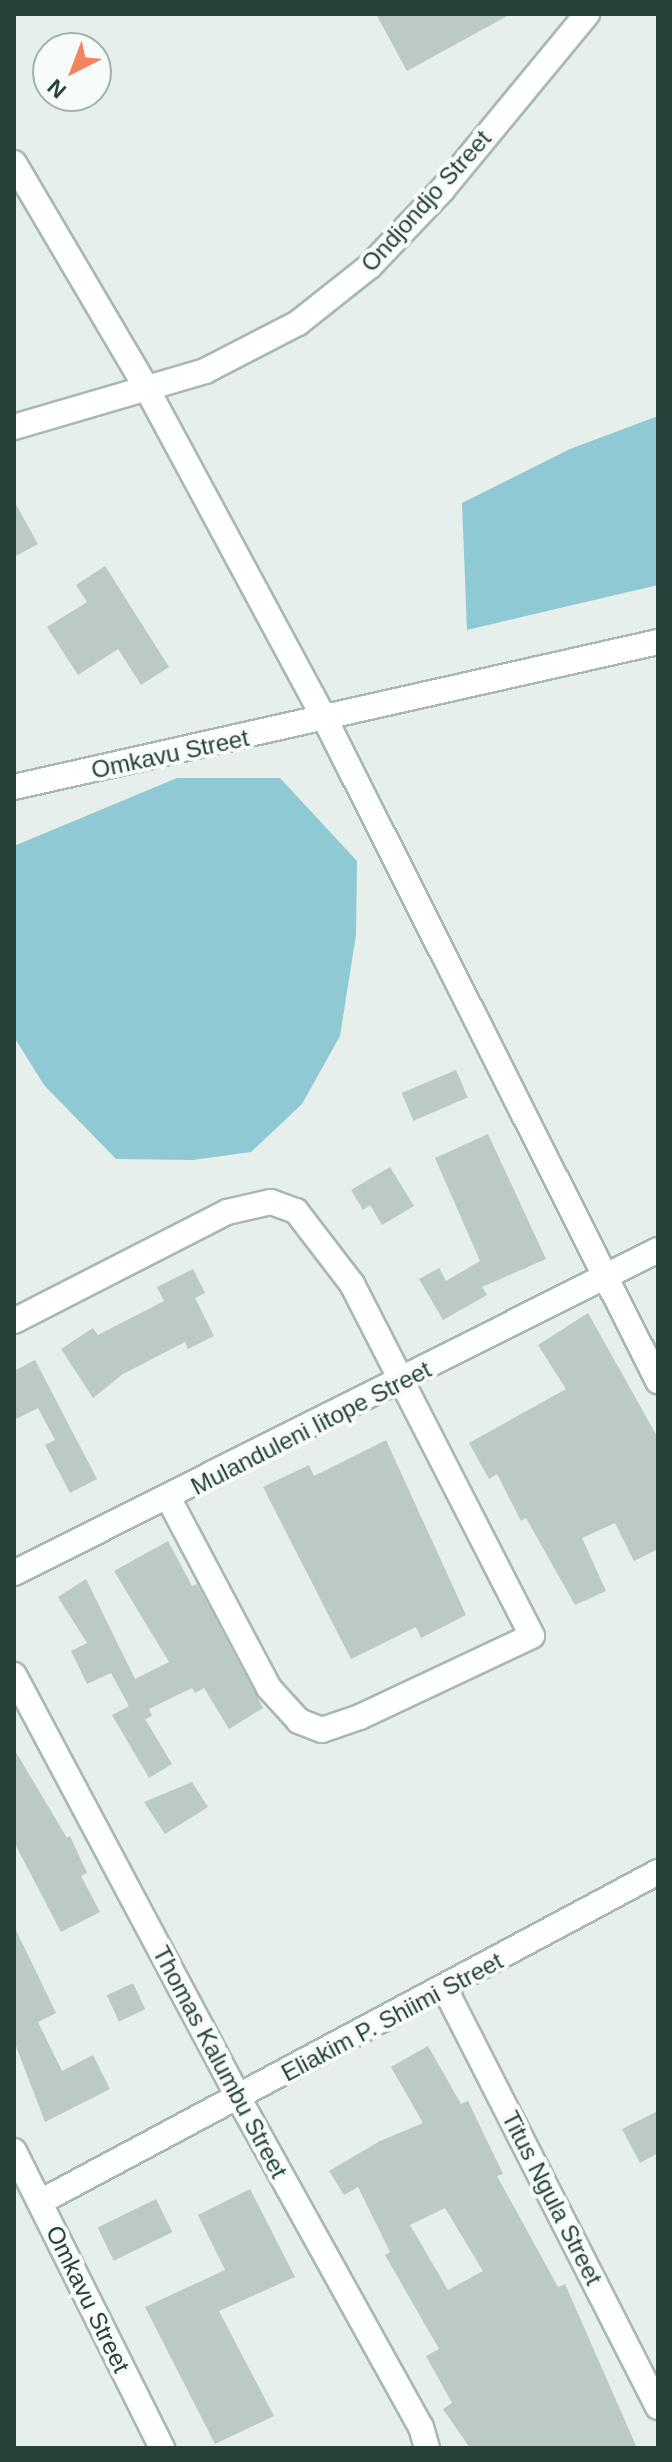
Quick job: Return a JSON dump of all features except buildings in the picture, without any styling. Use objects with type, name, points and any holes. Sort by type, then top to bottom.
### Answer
[{"type":"street","name":"Ondjondjo Street","points":[[14,427],[205,371],[298,323],[370,266],[442,190],[587,14]]},
{"type":"street","points":[[14,163],[147,389],[326,721],[658,1381]]},
{"type":"street","name":"Omkavu Street","points":[[14,787],[326,721],[658,642]]},
{"type":"street","points":[[14,1321],[227,1212],[271,1202],[296,1211],[352,1284],[532,1636],[360,1717],[322,1730],[299,1721],[269,1688],[169,1499]]},
{"type":"street","name":"Mulanduleni Iitope Street","points":[[14,1573],[403,1382],[658,1250]]},
{"type":"street","name":"Thomas Kalumbu Street","points":[[14,1675],[239,2099],[421,2427],[427,2448]]},
{"type":"street","name":"Eliakim P. Shiimi Street","points":[[40,2202],[239,2099],[658,1872]]},
{"type":"street","name":"Titus Ngula Street","points":[[445,1989],[658,2407]]},
{"type":"street","name":"Omkavu Street","points":[[14,2151],[162,2448]]},
{"type":"water","points":[[658,416],[658,585],[467,630],[462,503],[570,449]]},
{"type":"water","points":[[177,778],[280,778],[357,861],[356,935],[340,1036],[302,1104],[251,1152],[193,1160],[116,1159],[44,1085],[14,1037],[14,846]]}]
